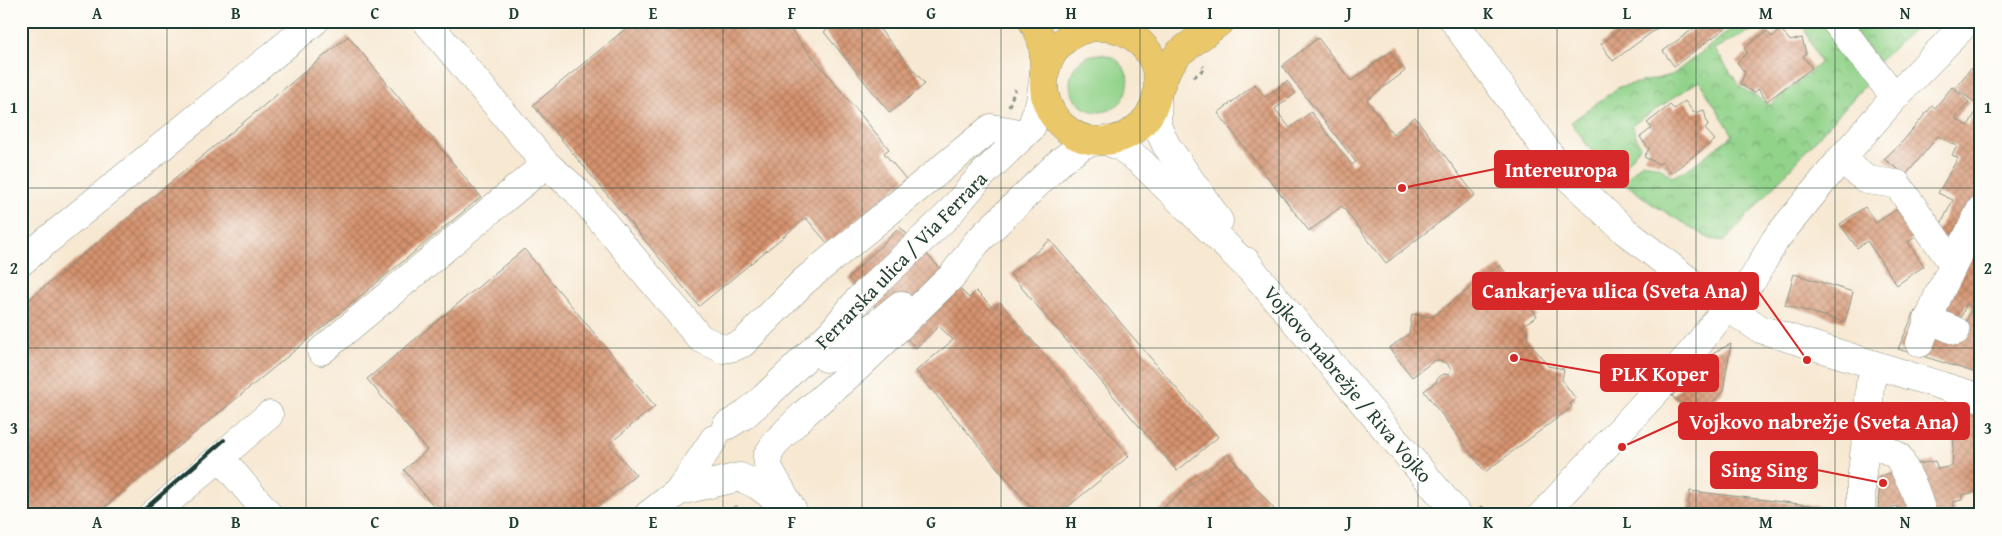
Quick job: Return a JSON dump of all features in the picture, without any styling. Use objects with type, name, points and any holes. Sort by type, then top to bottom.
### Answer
[{"type":"main road","points":[[1032,21],[1039,31],[1044,50],[1044,90],[1049,109],[1060,124],[1075,135],[1094,141],[1113,140],[1130,133],[1145,121],[1155,104],[1158,86],[1156,67],[1148,50],[1134,37],[1117,29],[1080,21]]},
{"type":"main road","points":[[1044,74],[1052,54],[1064,40],[1080,30],[1098,26],[1137,26],[1152,21]]},
{"type":"main road","points":[[1156,95],[1168,68],[1179,53],[1221,21]]},
{"type":"street","points":[[21,262],[315,21]]},
{"type":"street","points":[[426,21],[546,164],[577,192],[690,328],[700,338],[723,348],[734,347],[743,343],[804,282],[991,128],[1025,134]]},
{"type":"street","points":[[1454,21],[1549,154],[1567,176],[1625,231],[1697,287],[1760,329],[1981,398]]},
{"type":"street","points":[[1836,21],[1895,97]]},
{"type":"street","points":[[1523,515],[1669,357],[1726,307],[1753,279],[1775,240],[1840,159],[1895,97],[1968,21]]},
{"type":"street","name":"Ferrarska ulica / Via Ferrara","points":[[720,432],[764,398],[818,346],[859,299],[947,216],[980,177],[1031,128],[1040,102],[1044,74]]},
{"type":"street","points":[[1156,95],[1157,126],[1166,145],[1257,276]]},
{"type":"street","points":[[1104,140],[1121,147],[1141,162],[1257,276]]},
{"type":"street","name":"Ferrarska ulica / Via Ferrara","points":[[773,442],[860,364],[953,275],[977,242],[1061,161],[1084,144],[1104,140]]},
{"type":"street","points":[[1840,159],[1867,180],[1897,184],[1958,254]]},
{"type":"street","points":[[321,351],[546,164]]},
{"type":"street","points":[[679,490],[750,476],[758,471],[763,464],[773,442],[853,392],[874,376],[974,278],[994,251],[1021,200]]},
{"type":"street","points":[[1956,331],[1924,332],[1958,254],[1981,209]]},
{"type":"street","name":"Vojkovo nabrežje / Riva Vojko","points":[[1257,276],[1458,515]]},
{"type":"street","points":[[1542,515],[1693,351],[1726,307]]},
{"type":"street","points":[[1861,515],[1861,481],[1870,385],[1875,366]]},
{"type":"street","points":[[152,515],[269,416]]},
{"type":"street","points":[[648,515],[679,490],[720,432],[735,423],[752,425],[773,442]]},
{"type":"street","points":[[720,432],[712,448],[717,466],[731,476],[740,477],[757,484],[795,513]]},
{"type":"street","points":[[1866,439],[1898,456],[1914,488],[1923,515]]},
{"type":"street","points":[[773,442],[769,469],[795,513]]},
{"type":"street","points":[[220,456],[269,515]]},
{"type":"green space","points":[[1742,21],[1770,21],[1715,49],[1740,87],[1770,105],[1820,63],[1801,21],[1823,21],[1866,84],[1725,241],[1710,239],[1652,204],[1623,182],[1643,162],[1661,168],[1672,177],[1688,169],[1733,135],[1699,81],[1632,125],[1640,147],[1617,175],[1589,148],[1571,122],[1619,87],[1672,75]]},
{"type":"green space","points":[[1846,21],[1922,21],[1879,62]]},
{"type":"green space","points":[[1099,54],[1115,59],[1123,67],[1128,83],[1123,99],[1115,107],[1099,112],[1083,107],[1075,99],[1070,83],[1075,67],[1083,59]]},
{"type":"building","points":[[635,21],[783,21],[889,149],[884,153],[906,179],[828,244],[806,218],[699,306],[533,105]]},
{"type":"building","points":[[837,21],[873,21],[925,84],[890,113],[824,32]]},
{"type":"building","points":[[1631,21],[1667,21],[1613,61],[1601,44]]},
{"type":"building","points":[[1704,21],[1735,21],[1674,66],[1663,51]]},
{"type":"building","points":[[1864,21],[1874,21],[1868,26]]},
{"type":"building","points":[[1781,29],[1790,41],[1802,38],[1806,54],[1803,56],[1812,68],[1767,101],[1758,89],[1754,93],[1740,84],[1745,73],[1737,62],[1748,53],[1744,48],[1767,31],[1772,37]]},
{"type":"building","points":[[348,36],[481,197],[95,515],[21,515],[21,306]]},
{"type":"building","points":[[1318,38],[1351,81],[1391,51],[1405,71],[1367,100],[1393,134],[1415,117],[1475,195],[1386,263],[1342,206],[1309,231],[1218,113],[1255,84],[1265,97],[1287,81],[1296,93],[1275,109],[1290,128],[1311,112],[1352,165],[1356,162],[1282,66]]},
{"type":"building","points":[[1981,56],[1981,107],[1955,88]]},
{"type":"building","points":[[1952,87],[1969,102],[1955,118],[1968,126],[1977,110],[1981,112],[1981,200],[1959,244],[1936,234],[1953,200],[1938,193],[1958,158],[1952,155],[1957,146],[1938,136],[1906,175],[1884,159],[1903,141],[1932,106],[1935,108]]},
{"type":"building","points":[[1685,101],[1694,113],[1704,110],[1708,126],[1705,129],[1715,140],[1671,173],[1662,162],[1659,164],[1644,157],[1649,149],[1640,137],[1652,128],[1647,123],[1670,105],[1674,109]]},
{"type":"building","points":[[1903,205],[1921,233],[1908,242],[1924,266],[1897,285],[1867,241],[1857,248],[1840,224],[1865,207],[1876,223]]},
{"type":"building","points":[[1981,216],[1980,374],[1919,355],[1926,334],[1966,322],[1972,307],[1966,304],[1961,318],[1938,309]]},
{"type":"building","points":[[900,227],[969,298],[976,291],[993,308],[1000,302],[1129,456],[1058,515],[1037,515],[916,371],[953,340],[939,326],[916,348],[848,278]]},
{"type":"building","points":[[1050,240],[1218,437],[1177,471],[1010,274]]},
{"type":"building","points":[[524,249],[655,406],[609,444],[636,475],[588,515],[441,515],[404,470],[427,450],[367,379]]},
{"type":"building","points":[[1500,265],[1537,316],[1523,325],[1527,330],[1527,339],[1548,366],[1564,369],[1562,380],[1576,399],[1570,403],[1572,407],[1485,472],[1424,391],[1436,382],[1439,376],[1449,375],[1451,370],[1447,363],[1435,360],[1412,377],[1389,348],[1409,334],[1412,314],[1432,317]]},
{"type":"building","points":[[1794,274],[1853,292],[1845,322],[1785,305]]},
{"type":"building","points":[[1915,311],[1927,317],[1911,353],[1898,349]]},
{"type":"building","points":[[1731,344],[1723,391],[1697,418],[1672,396],[1714,352]]},
{"type":"building","points":[[1956,408],[1981,415],[1981,491],[1962,495],[1962,500],[1953,502],[1955,515],[1926,515],[1911,465],[1935,461],[1938,469],[1952,466]]},
{"type":"building","points":[[1228,454],[1279,515],[1154,515]]},
{"type":"building","points":[[1903,470],[1918,515],[1900,515],[1897,506],[1878,511],[1880,476]]},
{"type":"building","points":[[1690,491],[1842,509],[1842,515],[1687,515]]},
{"type":"building","points":[[736,505],[744,515],[725,515]]},
{"type":"railway","points":[[138,515],[224,440]]},
{"type":"place","name":"Intereuropa","points":[[1402,188]]},
{"type":"place","name":"PLK Koper","points":[[1514,358]]},
{"type":"place","name":"Cankarjeva ulica (Sveta Ana)","points":[[1807,360]]},
{"type":"place","name":"Vojkovo nabrežje (Sveta Ana)","points":[[1622,447]]},
{"type":"place","name":"Sing Sing","points":[[1883,483]]}]
